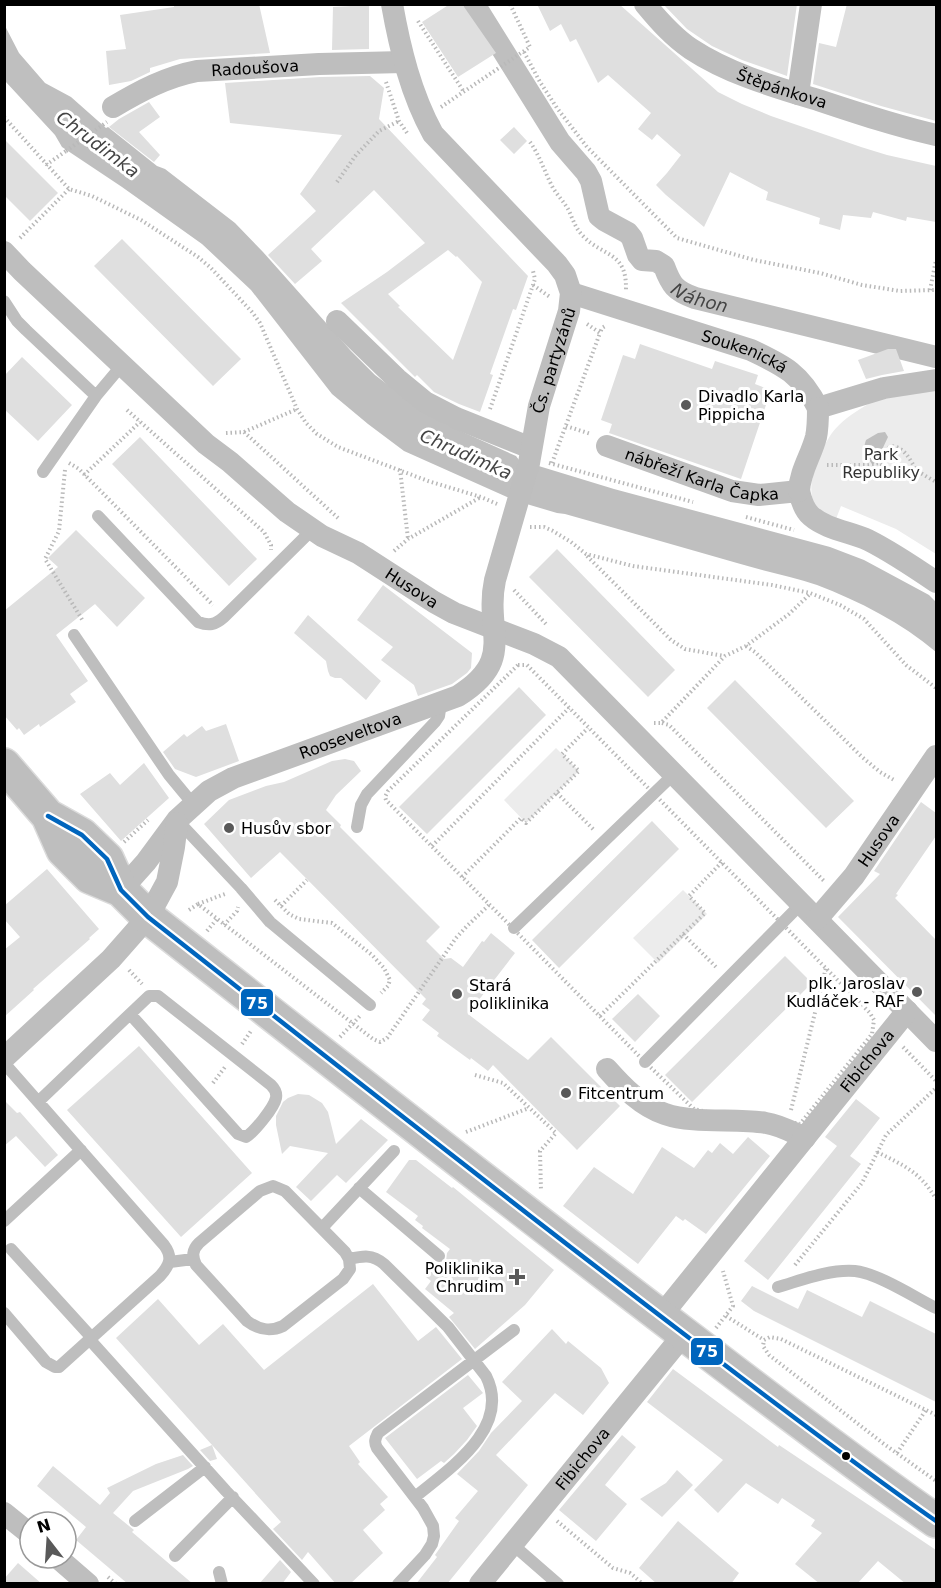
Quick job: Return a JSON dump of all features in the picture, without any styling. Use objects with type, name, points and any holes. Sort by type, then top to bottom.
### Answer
[{"type":"main road","points":[[4,765],[48,816],[82,835],[106,859],[121,890],[148,917],[478,1177],[875,1478],[936,1521]]},
{"type":"street","name":"Čs. partyzánů","points":[[392,4],[404,62],[422,115],[435,137],[557,264],[565,275],[571,293],[568,311],[539,406],[535,458],[517,507],[492,591],[494,629]]},
{"type":"street","name":"Štěpánkova","points":[[645,4],[675,36],[691,49],[732,71],[898,126],[936,135]]},
{"type":"street","points":[[798,94],[811,4]]},
{"type":"street","name":"Radoušova","points":[[110,114],[153,85],[181,74],[197,71],[404,62]]},
{"type":"street","name":"Husova","points":[[8,252],[22,271],[206,444],[287,512],[312,530],[358,553],[454,613],[534,644],[559,657],[936,1041]]},
{"type":"street","name":"Soukenická","points":[[571,293],[751,350],[790,371],[809,390],[818,408]]},
{"type":"street","points":[[337,321],[411,391],[438,410],[482,429],[535,458]]},
{"type":"street","points":[[818,408],[884,388],[936,380]]},
{"type":"street","name":"nábřeží Karla Čapka","points":[[818,408],[817,434],[801,477],[799,491],[802,503],[810,515],[876,544],[936,582]]},
{"type":"street","name":"nábřeží Karla Čapka","points":[[607,446],[732,491],[759,495],[799,491]]},
{"type":"street","name":"Rooseveltova","points":[[121,890],[185,812],[209,791],[233,778],[441,703],[466,690],[489,667],[494,653],[494,629]]},
{"type":"street","name":"Husova","points":[[809,911],[854,876],[936,756]]},
{"type":"street","points":[[4,1058],[111,959],[148,917],[167,882],[174,847],[185,812]]},
{"type":"street","name":"Fibichova","points":[[480,1584],[682,1332],[805,1138],[907,1011]]},
{"type":"street","points":[[607,1069],[633,1096],[663,1114],[685,1118],[766,1123],[805,1138]]},
{"type":"street","points":[[4,1513],[18,1524]]},
{"type":"street","points":[[72,1570],[88,1584]]},
{"type":"lane","points":[[4,302],[17,321],[96,396]]},
{"type":"lane","points":[[43,472],[96,396],[122,365]]},
{"type":"lane","points":[[98,516],[198,621],[210,625],[217,624],[312,530]]},
{"type":"lane","points":[[74,634],[173,781],[185,812],[241,888],[270,922],[370,1005]]},
{"type":"lane","points":[[357,827],[361,805],[367,794],[435,722],[439,716],[441,703]]},
{"type":"lane","points":[[514,928],[674,774]]},
{"type":"lane","points":[[645,1062],[782,922],[809,911]]},
{"type":"lane","points":[[39,1101],[130,1014],[149,996],[158,996],[271,1085],[276,1092],[275,1101],[252,1132],[246,1137],[238,1134],[130,1014]]},
{"type":"lane","points":[[4,1063],[164,1245],[170,1262],[160,1276],[63,1365],[55,1367],[45,1362],[4,1313]]},
{"type":"lane","points":[[4,1221],[81,1150]]},
{"type":"lane","points":[[322,1228],[394,1151]]},
{"type":"lane","points":[[273,1186],[285,1191],[322,1228],[345,1252],[349,1259],[350,1269],[343,1279],[277,1329],[265,1330],[247,1321],[196,1265],[193,1258],[195,1248],[199,1243],[260,1191],[273,1186]]},
{"type":"lane","points":[[359,1188],[440,1256]]},
{"type":"lane","points":[[7,1248],[314,1584]]},
{"type":"lane","points":[[349,1259],[367,1256],[384,1263],[441,1319],[490,1383],[492,1398],[489,1422],[485,1429],[463,1456],[415,1497]]},
{"type":"lane","points":[[170,1262],[193,1258]]},
{"type":"lane","points":[[777,1287],[837,1272],[862,1272],[936,1308]]},
{"type":"lane","points":[[399,1584],[432,1544],[433,1526],[430,1517],[377,1448],[375,1443],[378,1433],[514,1330]]},
{"type":"lane","points":[[135,1521],[205,1467]]},
{"type":"lane","points":[[176,1556],[233,1497]]},
{"type":"lane","points":[[512,1544],[558,1584]]},
{"type":"path","points":[[337,182],[356,155],[379,131],[399,121],[437,109],[530,47],[510,4]]},
{"type":"path","points":[[413,13],[464,92]]},
{"type":"path","points":[[524,52],[557,108],[587,147],[676,238],[754,260],[820,273],[862,285],[900,291],[936,290]]},
{"type":"path","points":[[46,165],[110,114]]},
{"type":"path","points":[[4,117],[69,189],[92,196],[141,220],[211,268],[260,323],[297,409],[317,434],[338,447],[428,481],[517,507],[522,527],[544,527],[571,542],[586,554],[671,640],[685,649],[725,656]]},
{"type":"path","points":[[399,121],[410,137]]},
{"type":"path","points":[[530,142],[578,229],[590,242],[611,254],[621,264],[626,286],[623,309]]},
{"type":"path","points":[[8,252],[69,189]]},
{"type":"path","points":[[930,290],[936,260]]},
{"type":"path","points":[[482,429],[535,279],[535,273],[531,268]]},
{"type":"path","points":[[552,464],[600,333]]},
{"type":"path","points":[[219,433],[244,432],[297,409]]},
{"type":"path","points":[[127,410],[264,532],[271,545],[271,553]]},
{"type":"path","points":[[84,475],[140,422]]},
{"type":"path","points":[[244,432],[338,519]]},
{"type":"path","points":[[880,463],[884,452],[891,446],[898,447],[917,471],[936,482]]},
{"type":"path","points":[[535,458],[702,505]]},
{"type":"path","points":[[74,634],[81,628],[83,623],[81,617],[45,559],[59,531],[65,462],[75,466],[224,617]]},
{"type":"path","points":[[806,463],[820,465],[880,463],[905,479],[913,477],[917,471]]},
{"type":"path","points":[[400,469],[408,539]]},
{"type":"path","points":[[389,555],[408,539],[482,497]]},
{"type":"path","points":[[586,554],[633,567],[772,585],[810,593],[840,605],[864,619],[906,665],[936,688]]},
{"type":"path","points":[[662,723],[725,656],[746,646],[789,614],[810,593]]},
{"type":"path","points":[[542,620],[550,628]]},
{"type":"path","points":[[746,646],[755,652],[862,757],[880,772],[913,790]]},
{"type":"path","points":[[518,665],[385,797],[694,1109],[712,1113],[763,1116],[800,1124],[872,1034],[874,1020],[870,1013],[527,665]]},
{"type":"path","points":[[432,846],[569,708]]},
{"type":"path","points":[[648,724],[669,725],[826,883]]},
{"type":"path","points":[[462,877],[521,818],[526,823],[579,771],[562,754],[588,728]]},
{"type":"path","points":[[557,792],[605,841]]},
{"type":"path","points":[[119,847],[154,814]]},
{"type":"path","points":[[600,1016],[705,913],[688,896],[722,862]]},
{"type":"path","points":[[281,906],[307,880]]},
{"type":"path","points":[[268,893],[290,914],[299,919],[332,923],[372,955],[384,968],[390,980],[388,986],[339,1038]]},
{"type":"path","points":[[189,910],[198,904],[376,1041],[384,1041],[456,938],[490,904]]},
{"type":"path","points":[[206,932],[217,919]]},
{"type":"path","points":[[683,934],[727,978]]},
{"type":"path","points":[[789,1121],[826,968]]},
{"type":"path","points":[[131,973],[136,978]]},
{"type":"path","points":[[903,1046],[936,1081]]},
{"type":"path","points":[[475,1075],[503,1083],[556,1133],[540,1151],[541,1194]]},
{"type":"path","points":[[777,1287],[862,1183],[886,1135],[936,1088]]},
{"type":"path","points":[[462,1134],[530,1107]]},
{"type":"path","points":[[877,1152],[910,1168],[929,1187],[936,1199]]},
{"type":"path","points":[[682,1332],[726,1316],[733,1306],[719,1262]]},
{"type":"path","points":[[726,1316],[764,1340]]},
{"type":"path","points":[[764,1340],[770,1337],[781,1339],[936,1415]]},
{"type":"path","points":[[764,1340],[763,1346],[769,1355],[936,1481]]},
{"type":"path","points":[[897,1453],[926,1410]]},
{"type":"path","points":[[541,1509],[613,1568],[630,1573],[643,1584]]},
{"type":"green space","name":"Park Republiky","points":[[936,388],[936,554],[896,529],[841,506],[836,519],[823,514],[815,505],[812,481],[820,455],[835,429],[873,401],[899,393]]},
{"type":"green space","points":[[556,748],[579,771],[526,823],[504,800]]},
{"type":"green space","points":[[683,890],[707,914],[658,963],[633,938]]},
{"type":"water","name":"Chrudimka","points":[[4,24],[19,53],[45,83],[71,97],[106,128],[108,127],[235,223],[351,351],[375,375],[413,404],[445,424],[516,456],[519,460],[614,489],[830,547],[864,560],[929,595],[936,602],[936,652],[923,641],[880,614],[817,585],[530,505],[404,451],[332,394],[251,290],[202,244],[62,147],[55,135],[5,81]]},
{"type":"water","points":[[885,432],[888,437],[873,465],[865,453],[866,440]]},
{"type":"building","points":[[174,4],[259,4],[270,53],[180,59],[150,68],[150,72],[131,81],[109,85],[106,51],[126,49],[120,15],[174,7]]},
{"type":"building","points":[[450,4],[462,4],[496,53],[458,77],[422,22]]},
{"type":"building","points":[[537,4],[619,4],[718,92],[771,116],[861,147],[936,166],[936,222],[907,217],[906,221],[873,212],[871,218],[843,215],[840,230],[819,224],[820,218],[766,200],[768,192],[730,172],[704,227],[656,185],[681,155],[657,134],[652,140],[638,129],[651,113],[608,75],[598,83],[576,39],[570,42],[561,24],[550,31]]},
{"type":"building","points":[[663,4],[797,4],[787,76],[742,60],[712,46],[687,29]]},
{"type":"building","points":[[847,4],[936,4],[936,121],[813,84],[819,43],[836,47]]},
{"type":"building","points":[[369,5],[369,49],[332,50],[333,7]]},
{"type":"building","points":[[370,76],[384,88],[379,119],[528,276],[516,310],[513,309],[490,374],[493,375],[480,412],[434,392],[417,375],[415,377],[341,303],[425,243],[374,190],[311,249],[322,261],[295,284],[268,255],[316,211],[300,194],[342,135],[230,123],[225,83]],"holes":[[[448,250],[482,282],[453,360],[398,307],[400,306],[388,294]]]},
{"type":"building","points":[[149,102],[160,117],[139,132],[160,155],[154,162],[109,127]]},
{"type":"building","points":[[514,127],[527,141],[514,154],[500,140]]},
{"type":"building","points":[[4,139],[58,193],[30,221],[4,195]]},
{"type":"building","points":[[122,239],[241,359],[213,386],[94,266]]},
{"type":"building","name":"Divadlo Karla Pippicha","points":[[640,344],[712,369],[715,361],[758,375],[755,384],[771,390],[741,479],[609,433],[612,424],[601,420],[623,355],[635,359]]},
{"type":"building","points":[[888,349],[896,349],[904,371],[866,379],[858,360]]},
{"type":"building","points":[[22,357],[72,405],[38,441],[4,409],[4,376]]},
{"type":"building","points":[[140,437],[257,559],[229,586],[112,464]]},
{"type":"building","points":[[76,530],[145,598],[117,627],[95,604],[56,635],[88,681],[70,694],[76,702],[40,727],[39,724],[24,735],[4,715],[4,611],[58,567],[48,558]]},
{"type":"building","points":[[557,549],[675,670],[648,697],[529,577]]},
{"type":"building","points":[[383,585],[472,653],[471,668],[467,673],[452,684],[418,696],[414,685],[381,660],[393,647],[357,620]]},
{"type":"building","points":[[308,615],[381,681],[366,700],[341,678],[330,676],[326,661],[294,633]]},
{"type":"building","points":[[735,680],[854,801],[826,828],[707,708]]},
{"type":"building","points":[[519,687],[546,715],[427,834],[399,807]]},
{"type":"building","points":[[226,724],[239,761],[196,777],[175,769],[163,752],[184,734],[187,737],[202,726],[206,731]]},
{"type":"building","points":[[345,759],[354,761],[361,771],[336,795],[326,810],[341,825],[340,827],[440,927],[426,941],[444,959],[451,958],[463,967],[482,941],[484,942],[491,933],[515,953],[468,1014],[528,1060],[551,1037],[620,1106],[577,1150],[493,1065],[488,1071],[437,1036],[439,1033],[422,1020],[430,1010],[422,1004],[426,999],[280,852],[251,878],[204,824],[229,800],[284,782],[332,761]]},
{"type":"building","points":[[144,763],[169,798],[121,841],[80,794],[110,773],[120,785]]},
{"type":"building","points":[[921,802],[936,813],[936,836],[895,898],[936,940],[936,1016],[838,917],[880,874],[874,871]]},
{"type":"building","points":[[652,821],[679,849],[559,968],[532,940]]},
{"type":"building","points":[[47,869],[99,929],[4,1017],[4,950],[20,937],[4,919],[4,906]]},
{"type":"building","points":[[785,956],[812,983],[692,1102],[665,1075]]},
{"type":"building","points":[[638,994],[660,1016],[635,1042],[612,1019]]},
{"type":"building","points":[[139,1046],[252,1173],[181,1237],[67,1110]]},
{"type":"building","points":[[298,1094],[309,1095],[322,1103],[328,1112],[336,1144],[361,1119],[388,1140],[346,1183],[337,1175],[311,1201],[296,1187],[328,1153],[290,1146],[282,1154],[276,1125],[276,1116],[283,1102]]},
{"type":"building","points":[[856,1099],[880,1118],[850,1156],[861,1164],[768,1280],[744,1261],[837,1146],[825,1137]]},
{"type":"building","points":[[4,1100],[17,1113],[20,1112],[58,1155],[45,1167],[16,1136],[4,1146]]},
{"type":"building","points":[[748,1137],[770,1156],[706,1234],[685,1219],[683,1221],[676,1216],[638,1264],[563,1206],[594,1167],[633,1194],[662,1147],[694,1168],[708,1150],[712,1153],[720,1143],[733,1154]]},
{"type":"building","points":[[409,1160],[416,1160],[453,1187],[554,1270],[525,1305],[475,1349],[449,1317],[454,1313],[425,1289],[431,1281],[426,1277],[438,1264],[446,1261],[450,1249],[422,1228],[423,1226],[415,1220],[418,1216],[386,1192]]},
{"type":"building","points":[[373,1284],[418,1341],[436,1327],[462,1359],[349,1446],[360,1462],[358,1464],[388,1497],[380,1504],[385,1510],[363,1530],[383,1553],[350,1584],[336,1584],[308,1552],[302,1560],[273,1529],[281,1522],[116,1338],[158,1299],[199,1345],[223,1324],[264,1370]]},
{"type":"building","points":[[752,1286],[798,1309],[807,1290],[862,1317],[870,1301],[936,1334],[936,1402],[754,1311],[741,1301]]},
{"type":"building","points":[[552,1329],[566,1344],[568,1341],[601,1368],[609,1383],[583,1415],[555,1393],[496,1455],[528,1485],[447,1584],[416,1584],[437,1557],[435,1555],[459,1521],[455,1518],[478,1491],[457,1474],[479,1451],[491,1433],[522,1401],[502,1382]]},
{"type":"building","points":[[673,1369],[778,1447],[779,1445],[936,1550],[936,1584],[906,1584],[878,1561],[857,1584],[820,1584],[795,1564],[822,1533],[811,1526],[815,1520],[782,1498],[778,1504],[746,1483],[718,1513],[694,1490],[723,1460],[647,1402]]},
{"type":"building","points":[[468,1375],[483,1393],[463,1408],[477,1426],[467,1440],[444,1463],[441,1461],[417,1479],[385,1438]]},
{"type":"building","points":[[622,1435],[636,1447],[605,1485],[627,1504],[596,1541],[559,1510]]},
{"type":"building","points":[[212,1445],[217,1459],[210,1461],[200,1450]]},
{"type":"building","points":[[183,1455],[193,1466],[133,1491],[113,1513],[193,1584],[128,1584],[78,1542],[78,1537],[86,1527],[78,1520],[78,1510],[66,1510],[37,1486],[53,1466],[100,1505],[110,1493],[107,1488],[156,1464]]},
{"type":"building","points":[[677,1470],[693,1485],[662,1517],[640,1499],[666,1483]]},
{"type":"building","points":[[678,1521],[739,1573],[731,1584],[657,1584],[639,1568]]},
{"type":"building","points":[[280,1560],[291,1572],[282,1584],[259,1584]]},
{"type":"building","points":[[18,1563],[18,1570],[26,1570],[42,1584],[4,1584],[4,1579]]},
{"type":"waterway","name":"Náhon","points":[[474,4],[560,142],[586,172],[591,181],[599,216],[628,233],[642,260],[656,261],[664,266],[678,290],[695,298],[936,357]]},
{"type":"transit line","name":"75","points":[[48,816],[82,835],[107,859],[121,890],[148,917],[617,1282],[809,1429],[936,1521]]},
{"type":"place","name":"Divadlo Karla Pippicha","points":[[686,405]]},
{"type":"place","name":"Husův sbor","points":[[229,828]]},
{"type":"place","name":"plk. Jaroslav Kudláček - RAF","points":[[917,992]]},
{"type":"place","name":"Stará poliklinika","points":[[457,994]]},
{"type":"place","name":"Fitcentrum","points":[[566,1093]]},
{"type":"place","name":"Poliklinika Chrudim","points":[[517,1277]]}]
